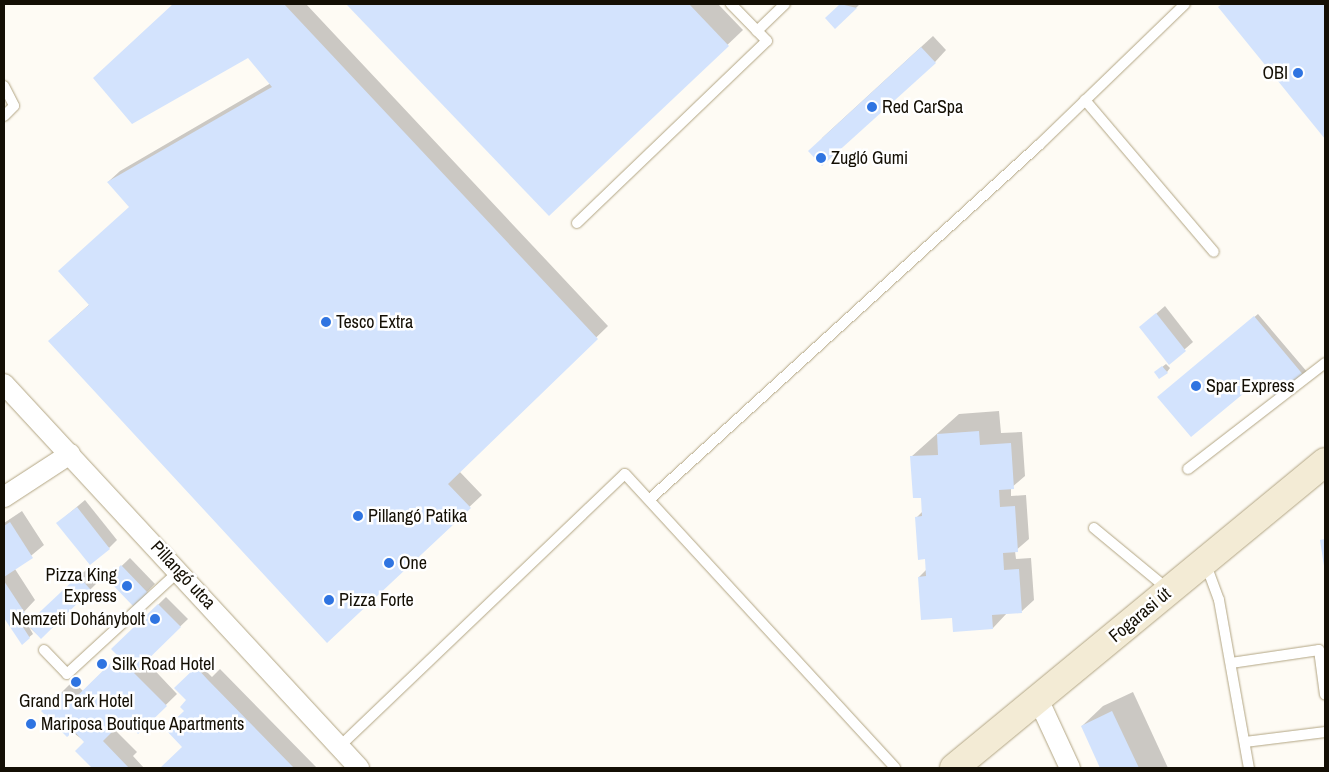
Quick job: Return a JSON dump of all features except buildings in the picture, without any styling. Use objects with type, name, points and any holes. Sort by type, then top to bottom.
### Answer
[{"type":"main road","name":"Fogarasi út","points":[[954,768],[1325,462]]},
{"type":"street","name":"Pillangó utca","points":[[4,384],[180,570],[359,768]]},
{"type":"street","points":[[4,498],[70,454]]},
{"type":"street","points":[[1038,699],[1070,768]]},
{"type":"lane","points":[[577,222],[767,41],[731,4]]},
{"type":"lane","points":[[757,30],[785,4]]},
{"type":"lane","points":[[650,499],[1085,100],[1185,4]]},
{"type":"lane","points":[[4,86],[14,106],[4,116]]},
{"type":"lane","points":[[1085,100],[1214,252]]},
{"type":"lane","points":[[1188,469],[1325,364]]},
{"type":"lane","points":[[339,747],[625,474],[650,499],[895,768]]},
{"type":"lane","points":[[1094,528],[1169,590]]},
{"type":"lane","points":[[1205,561],[1219,600],[1249,768]]},
{"type":"lane","points":[[44,650],[67,674],[180,570]]},
{"type":"lane","points":[[1231,663],[1319,650],[1325,695]]},
{"type":"lane","points":[[1245,742],[1325,732]]},
{"type":"place","name":"OBI","points":[[1298,73]]},
{"type":"place","name":"Red CarSpa","points":[[872,107]]},
{"type":"place","name":"Zugló Gumi","points":[[821,158]]},
{"type":"place","name":"Tesco Extra","points":[[326,322]]},
{"type":"place","name":"Spar Express","points":[[1196,386]]},
{"type":"place","name":"Pillangó Patika","points":[[358,516]]},
{"type":"place","name":"One","points":[[389,563]]},
{"type":"place","name":"Pizza King Express","points":[[127,586]]},
{"type":"place","name":"Pizza Forte","points":[[329,600]]},
{"type":"place","name":"Nemzeti Dohánybolt","points":[[155,619]]},
{"type":"place","name":"Silk Road Hotel","points":[[102,664]]},
{"type":"place","name":"Grand Park Hotel","points":[[76,682]]},
{"type":"place","name":"Mariposa Boutique Apartments","points":[[31,724]]}]
